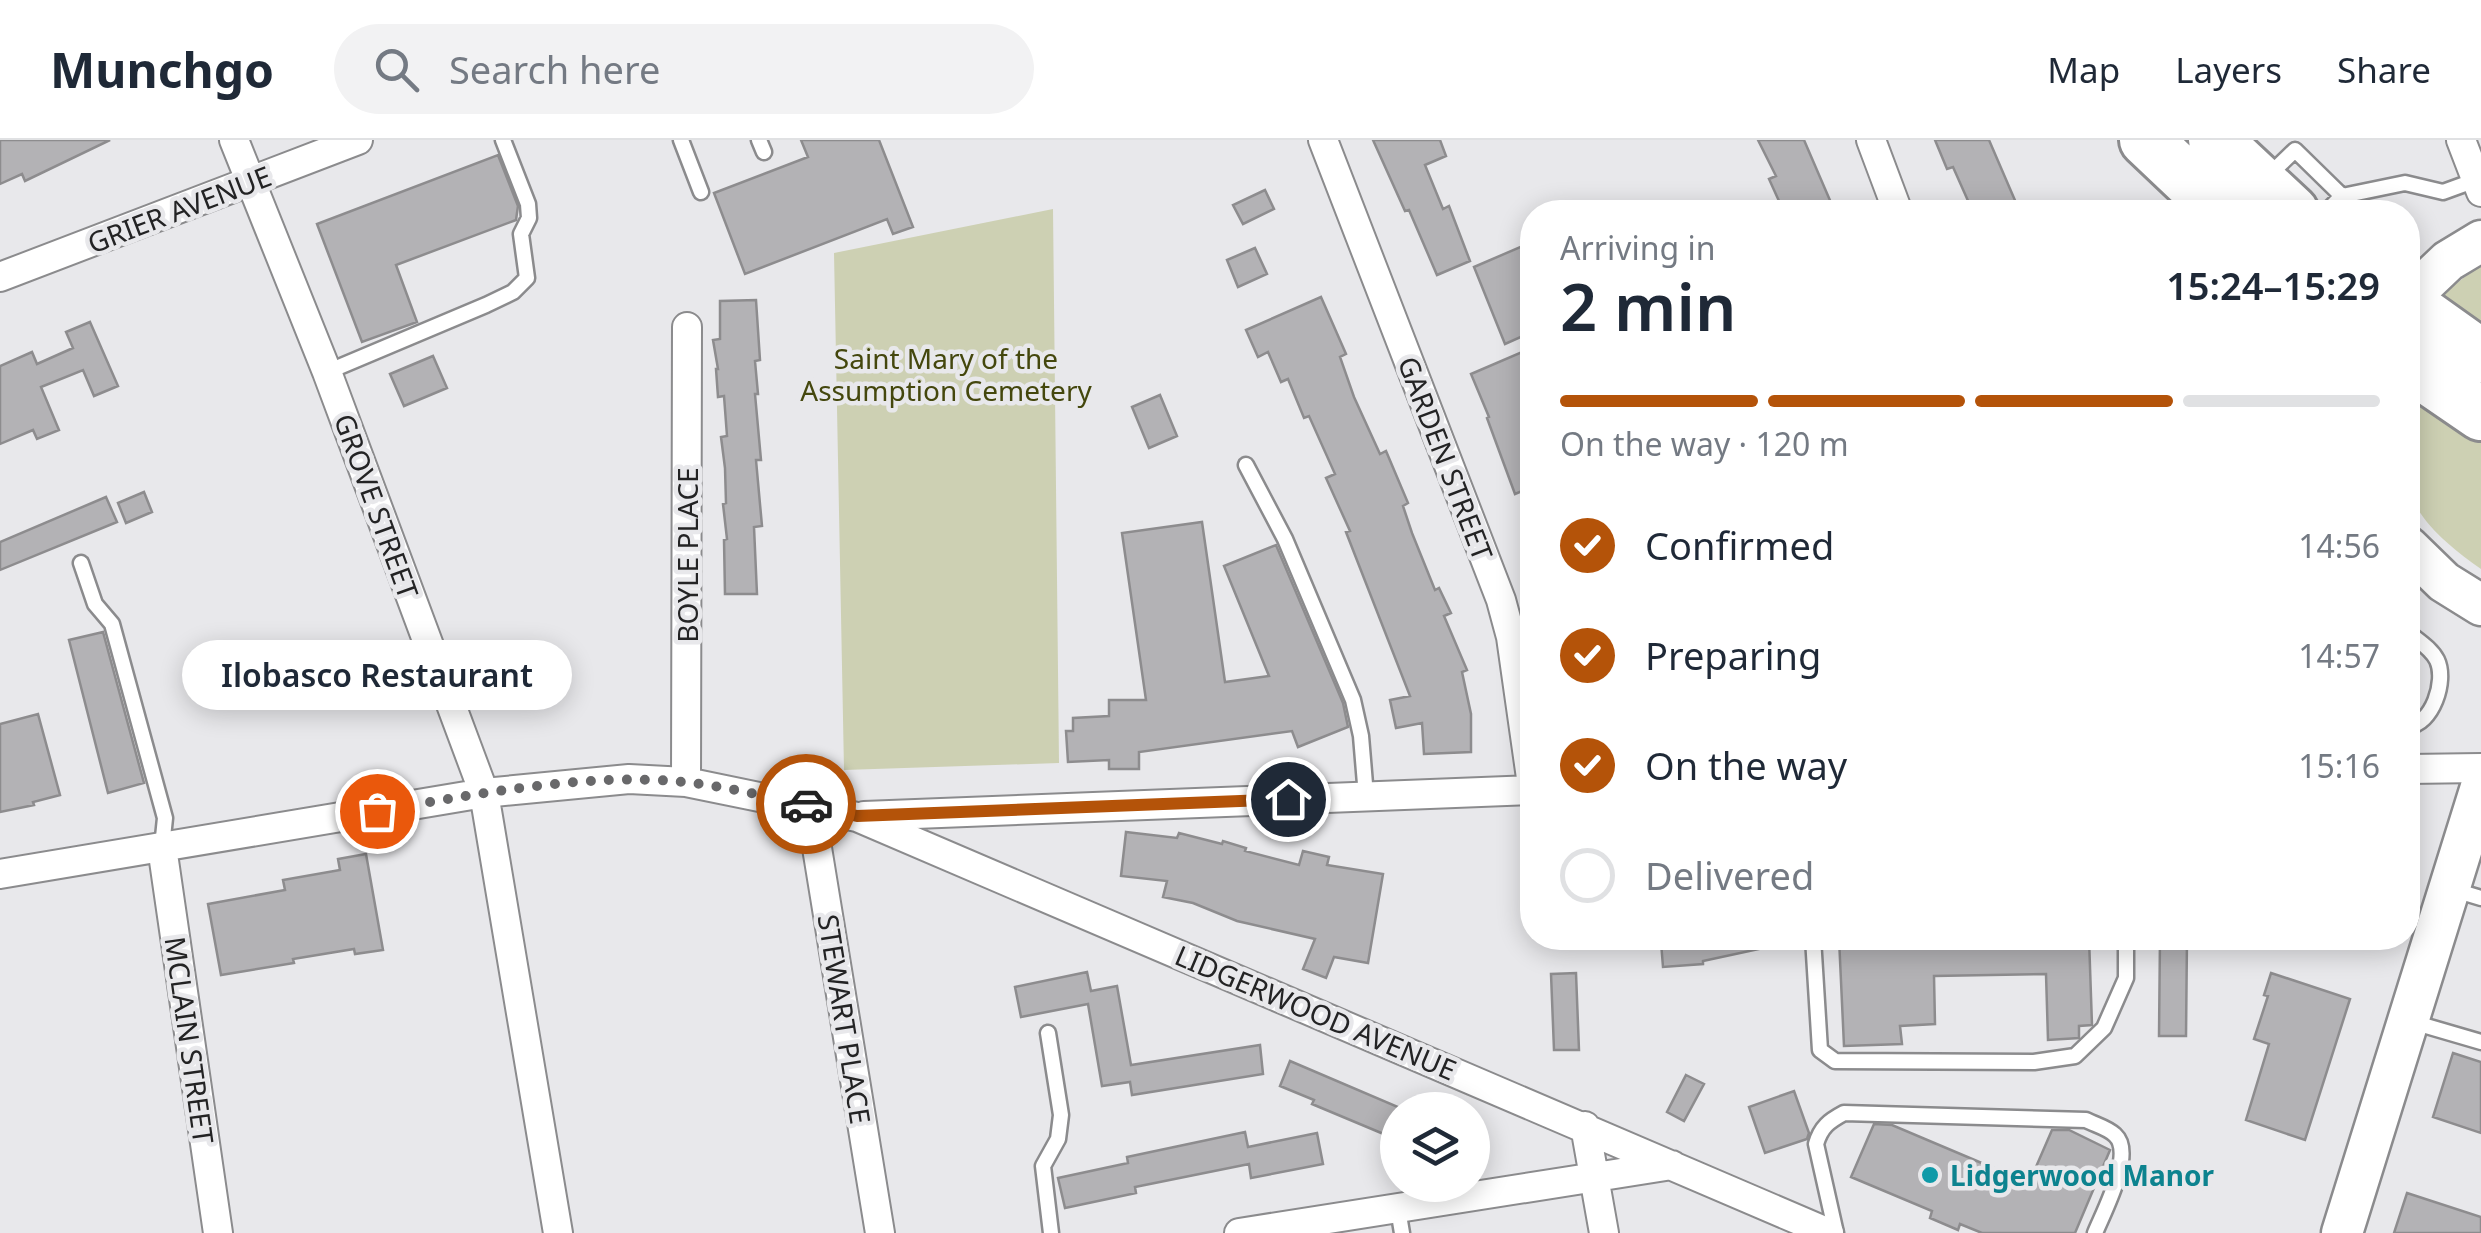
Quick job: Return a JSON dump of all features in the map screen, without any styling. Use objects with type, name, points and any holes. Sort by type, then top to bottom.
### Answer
[{"type":"highway","points":[[2138,140],[2162,200]]},
{"type":"highway","points":[[2146,140],[2253,200]]},
{"type":"highway","points":[[2215,140],[2256,200]]},
{"type":"highway","points":[[2420,310],[2481,356]]},
{"type":"highway","points":[[2420,372],[2481,414]]},
{"type":"main road","points":[[2420,289],[2448,261],[2481,240]]},
{"type":"main road","points":[[2420,562],[2481,605]]},
{"type":"main road","points":[[2342,1233],[2409,1021],[2466,893],[2481,786]]},
{"type":"street","name":"GROVE STREET","points":[[234,140],[328,372],[484,793],[558,1233]]},
{"type":"street","name":"GRIER AVENUE","points":[[0,277],[358,140]]},
{"type":"street","name":"GARDEN STREET","points":[[1324,140],[1501,600],[1511,637],[1520,701]]},
{"type":"street","points":[[1871,140],[1894,200]]},
{"type":"street","points":[[2461,140],[2478,186]]},
{"type":"street","name":"BOYLE PLACE","points":[[686,782],[687,327]]},
{"type":"street","points":[[2420,770],[2481,768]]},
{"type":"street","points":[[0,874],[484,793],[629,780],[686,782],[857,816],[1520,788]]},
{"type":"street","name":"STEWART PLACE","points":[[810,805],[880,1233]]},
{"type":"street","name":"LIDGERWOOD AVENUE","points":[[857,816],[1833,1233]]},
{"type":"street","name":"MCLAIN STREET","points":[[162,847],[218,1233]]},
{"type":"street","points":[[1585,1126],[1604,1233]]},
{"type":"street","points":[[1239,1233],[1400,1221],[1595,1177],[1673,1164]]},
{"type":"lane","points":[[328,372],[486,305],[512,292],[526,278],[521,234],[529,218],[528,204],[504,140]]},
{"type":"lane","points":[[681,140],[701,192]]},
{"type":"lane","points":[[2260,200],[2295,150],[2342,196]]},
{"type":"lane","points":[[2338,200],[2405,182],[2443,192],[2478,186]]},
{"type":"lane","points":[[1246,464],[1285,539],[1353,700],[1361,736],[1366,796]]},
{"type":"lane","points":[[81,562],[94,604],[112,624],[165,818],[162,847]]},
{"type":"lane","points":[[2420,642],[2434,654],[2442,676],[2428,717],[2420,723]]},
{"type":"lane","points":[[1814,950],[1820,1050],[1836,1061],[2034,1062],[2075,1056],[2104,1028],[2126,978],[2126,950]]},
{"type":"lane","points":[[2409,1021],[2481,1042]]},
{"type":"lane","points":[[1048,1033],[1061,1115],[1058,1139],[1044,1166],[1051,1233]]},
{"type":"lane","points":[[1833,1233],[1816,1144],[1830,1120],[1844,1113],[2086,1120],[2114,1133],[2121,1142],[2123,1160],[2096,1233]]},
{"type":"green space","name":"Saint Mary of the Assumption Cemetery","points":[[1053,209],[1059,763],[844,770],[834,253]]},
{"type":"green space","points":[[2481,264],[2481,327],[2442,300],[2442,295]]},
{"type":"green space","points":[[2420,405],[2481,443],[2481,569],[2437,534],[2420,512]]},
{"type":"building","points":[[0,140],[110,140],[25,181],[22,174],[0,184]]},
{"type":"building","points":[[801,140],[879,140],[913,227],[893,234],[887,219],[745,274],[714,193],[808,157]]},
{"type":"building","points":[[1373,140],[1440,140],[1446,156],[1425,165],[1443,209],[1449,206],[1470,261],[1437,275]]},
{"type":"building","points":[[1758,140],[1804,140],[1830,200],[1779,200],[1769,179],[1776,176]]},
{"type":"building","points":[[1935,140],[1989,140],[2015,200],[1968,200],[1953,167],[1947,169]]},
{"type":"building","points":[[498,155],[518,206],[516,220],[396,265],[417,322],[362,342],[317,224]]},
{"type":"building","points":[[1265,190],[1274,209],[1243,224],[1233,205]]},
{"type":"building","points":[[1520,247],[1520,337],[1505,344],[1474,267]]},
{"type":"building","points":[[1255,248],[1267,274],[1238,287],[1227,260]]},
{"type":"building","points":[[1321,297],[1346,354],[1340,357],[1354,397],[1380,454],[1386,451],[1408,503],[1403,506],[1412,533],[1435,590],[1439,588],[1451,613],[1444,616],[1467,670],[1462,672],[1471,714],[1471,752],[1424,754],[1422,723],[1396,728],[1390,700],[1410,696],[1346,532],[1350,531],[1326,478],[1335,474],[1288,379],[1281,382],[1268,352],[1258,357],[1246,330]]},
{"type":"building","points":[[756,300],[760,360],[755,361],[755,394],[761,460],[756,460],[762,526],[754,527],[757,594],[725,594],[727,539],[721,437],[727,436],[724,396],[718,397],[713,340],[720,339],[720,301]]},
{"type":"building","points":[[90,322],[118,386],[94,396],[83,370],[41,387],[59,430],[37,439],[33,430],[0,444],[0,366],[32,352],[37,364],[73,348],[66,332]]},
{"type":"building","points":[[1520,353],[1520,492],[1515,494],[1489,417],[1471,374]]},
{"type":"building","points":[[433,356],[447,388],[404,406],[390,374]]},
{"type":"building","points":[[1160,395],[1177,436],[1149,448],[1132,407]]},
{"type":"building","points":[[144,492],[152,512],[126,523],[118,503]]},
{"type":"building","points":[[106,497],[117,522],[0,570],[0,542]]},
{"type":"building","points":[[1202,522],[1225,682],[1269,676],[1224,566],[1276,545],[1343,703],[1348,727],[1298,747],[1292,731],[1139,752],[1139,769],[1109,769],[1109,760],[1068,762],[1066,731],[1073,731],[1073,718],[1109,716],[1109,700],[1146,700],[1122,533]]},
{"type":"building","points":[[103,632],[144,783],[108,793],[69,640]]},
{"type":"building","points":[[38,714],[60,795],[0,812],[0,724]]},
{"type":"building","points":[[1126,832],[1177,838],[1179,833],[1222,844],[1223,841],[1299,865],[1303,851],[1329,857],[1327,865],[1383,874],[1368,963],[1334,957],[1326,978],[1303,969],[1315,939],[1237,921],[1193,903],[1163,897],[1167,881],[1121,876]]},
{"type":"building","points":[[366,854],[383,950],[355,954],[354,949],[221,975],[208,904],[285,890],[283,880],[340,870],[338,859]]},
{"type":"building","points":[[1662,950],[1754,950],[1703,964],[1663,967]]},
{"type":"building","points":[[1840,950],[2089,950],[2092,1025],[2079,1026],[2079,1038],[2048,1040],[2046,974],[1934,976],[1935,1024],[1900,1026],[1902,1044],[1844,1046]]},
{"type":"building","points":[[2160,950],[2187,950],[2186,1036],[2159,1036]]},
{"type":"building","points":[[1087,972],[1091,991],[1117,986],[1131,1065],[1260,1045],[1263,1074],[1132,1095],[1130,1082],[1102,1086],[1088,1004],[1021,1017],[1015,987]]},
{"type":"building","points":[[1576,973],[1579,1050],[1554,1050],[1551,974]]},
{"type":"building","points":[[2271,973],[2350,999],[2305,1140],[2246,1120],[2269,1044],[2254,1039]]},
{"type":"building","points":[[2453,1053],[2481,1062],[2481,1133],[2433,1117]]},
{"type":"building","points":[[1290,1061],[1380,1099],[1380,1132],[1312,1104],[1314,1100],[1280,1086]]},
{"type":"building","points":[[1686,1075],[1704,1084],[1684,1121],[1667,1112]]},
{"type":"building","points":[[1794,1091],[1809,1133],[1807,1139],[1765,1153],[1749,1107]]},
{"type":"building","name":"Lidgerwood Manor","points":[[1874,1124],[1892,1125],[2029,1183],[2052,1130],[2069,1130],[2110,1150],[2075,1233],[1982,1233],[1960,1224],[1958,1230],[1930,1218],[1932,1211],[1851,1177]]},
{"type":"building","points":[[1245,1132],[1248,1147],[1317,1133],[1323,1164],[1251,1178],[1249,1164],[1135,1187],[1136,1193],[1065,1208],[1058,1178],[1128,1163],[1127,1157]]},
{"type":"building","points":[[2407,1193],[2481,1217],[2481,1233],[2394,1233]]},
{"type":"way so far","points":[[377,811],[484,793],[629,780],[686,782],[806,804]]},
{"type":"place","name":"Ilobasco Restaurant","points":[[377,811]]},
{"type":"place","name":"Lidgerwood Manor","points":[[1930,1175]]},
{"type":"route","points":[[806,804],[857,816],[1288,799]]}]
